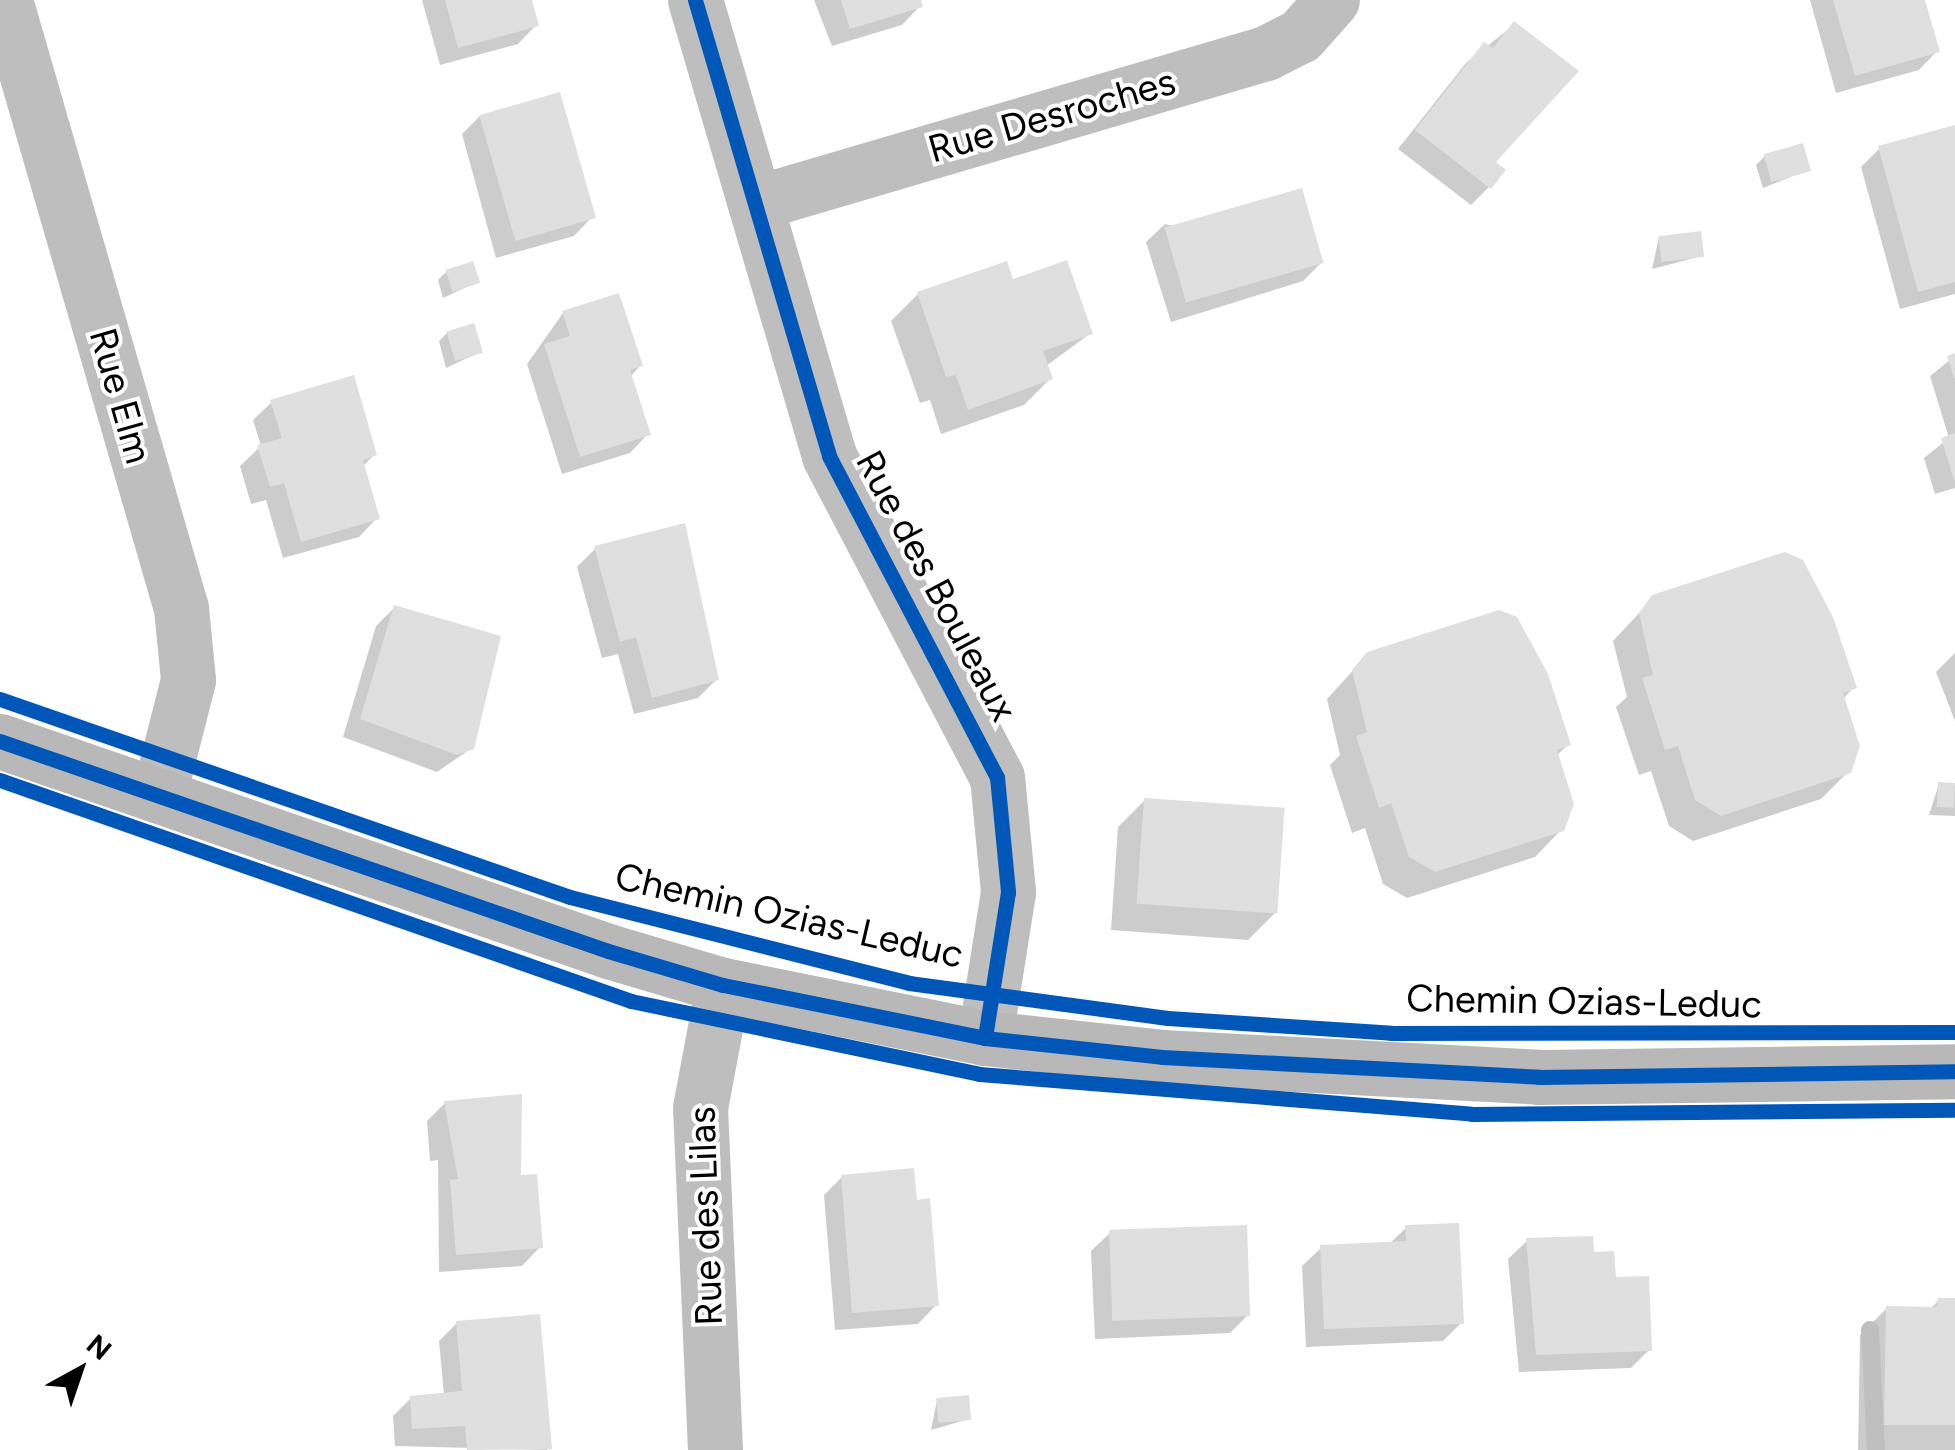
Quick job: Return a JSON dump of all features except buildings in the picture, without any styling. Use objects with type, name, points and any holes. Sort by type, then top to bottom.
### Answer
[{"type":"street","name":"Rue Elm","points":[[6,0],[181,608],[188,680],[159,794]]},
{"type":"street","name":"Rue des Bouleaux","points":[[696,0],[843,493],[962,697],[997,777],[1008,892],[985,1038]]},
{"type":"street","name":"Rue Desroches","points":[[755,204],[1266,53],[1300,36],[1332,0]]},
{"type":"street","name":"Chemin Ozias-Leduc","points":[[0,741],[723,985],[985,1038],[1235,1063],[1539,1077],[1955,1071]]},
{"type":"street","name":"Rue des Lilas","points":[[715,1450],[700,1108],[723,985]]},
{"type":"waterway","points":[[1870,1330],[1876,1450]]},
{"type":"cycle path","points":[[695,0],[829,456],[997,777],[1008,892],[985,1038]]},
{"type":"cycle path","points":[[0,699],[570,897],[909,983],[1168,1018],[1391,1033],[1955,1032]]},
{"type":"cycle path","points":[[0,741],[608,951],[723,985],[985,1038],[1162,1057],[1539,1077],[1955,1071]]},
{"type":"cycle path","points":[[0,780],[631,1001],[979,1074],[1471,1114],[1955,1110]]}]
